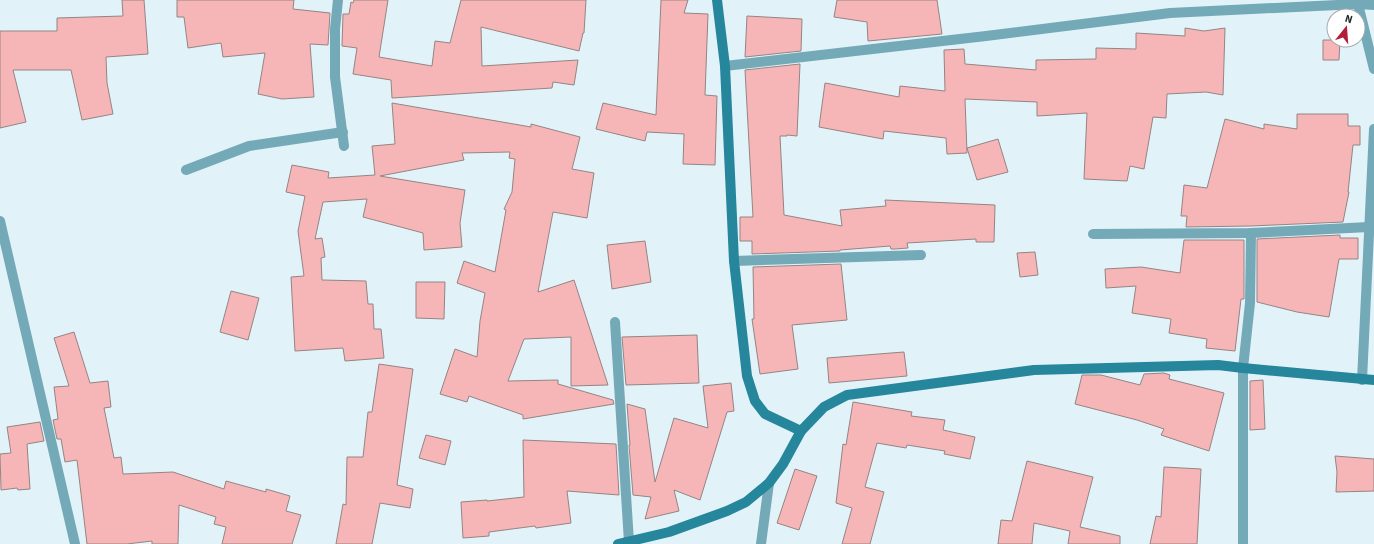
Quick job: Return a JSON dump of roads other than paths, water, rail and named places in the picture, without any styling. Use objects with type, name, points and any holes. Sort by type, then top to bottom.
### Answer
[{"type":"main road","points":[[717,0],[725,66],[734,261],[746,376],[755,401],[765,414],[801,431]]},
{"type":"main road","points":[[618,544],[669,532],[727,511],[746,502],[769,483],[801,431],[824,407],[848,395],[1034,370],[1218,365],[1374,380]]},
{"type":"street","points":[[338,0],[335,29],[336,77],[344,146]]},
{"type":"street","points":[[725,66],[1170,13],[1357,2],[1374,5]]},
{"type":"street","points":[[1357,2],[1374,69]]},
{"type":"street","points":[[1362,380],[1374,129]]},
{"type":"street","points":[[186,170],[249,146],[343,132]]},
{"type":"street","points":[[0,221],[75,544]]},
{"type":"street","points":[[1094,234],[1251,233],[1369,227]]},
{"type":"street","points":[[1243,544],[1243,368],[1250,303],[1251,233]]},
{"type":"street","points":[[734,261],[921,255]]},
{"type":"street","points":[[615,322],[629,542]]},
{"type":"street","points":[[761,544],[769,483]]}]
